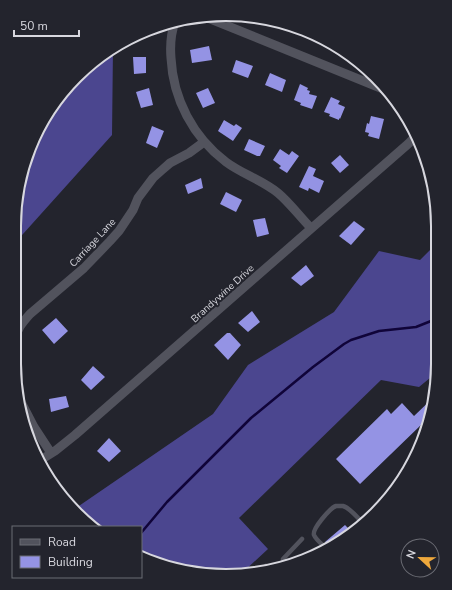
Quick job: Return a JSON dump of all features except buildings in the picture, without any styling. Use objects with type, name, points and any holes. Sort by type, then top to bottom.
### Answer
[{"type":"street","points":[[215,21],[375,86]]},
{"type":"street","points":[[174,28],[171,49],[171,68],[180,102],[194,128],[204,142],[234,167],[278,192],[311,228]]},
{"type":"street","name":"Brandywine Drive","points":[[44,459],[75,435],[139,380],[412,140]]},
{"type":"street","name":"Carriage Lane","points":[[21,326],[30,314],[84,268],[119,231],[133,210],[138,198],[154,178],[170,163],[189,153],[204,142]]},
{"type":"street","points":[[28,415],[51,453]]},
{"type":"lane","points":[[323,545],[314,536],[314,532],[330,511],[336,506],[342,506],[349,510],[359,520]]},
{"type":"lane","points":[[284,560],[283,559],[302,539]]},
{"type":"shaded area","points":[[113,55],[112,135],[21,236],[21,213],[28,173],[48,123],[63,101],[81,81],[101,63]]},
{"type":"shaded area","points":[[431,249],[431,377],[419,387],[381,380],[239,518],[268,549],[248,568],[213,569],[186,565],[160,558],[142,551],[142,526],[100,526],[79,506],[213,414],[248,365],[334,312],[379,251],[420,260]]},
{"type":"waterway","points":[[142,532],[167,502],[251,418],[313,367],[344,344],[351,340],[379,331],[416,327],[431,321]]}]
